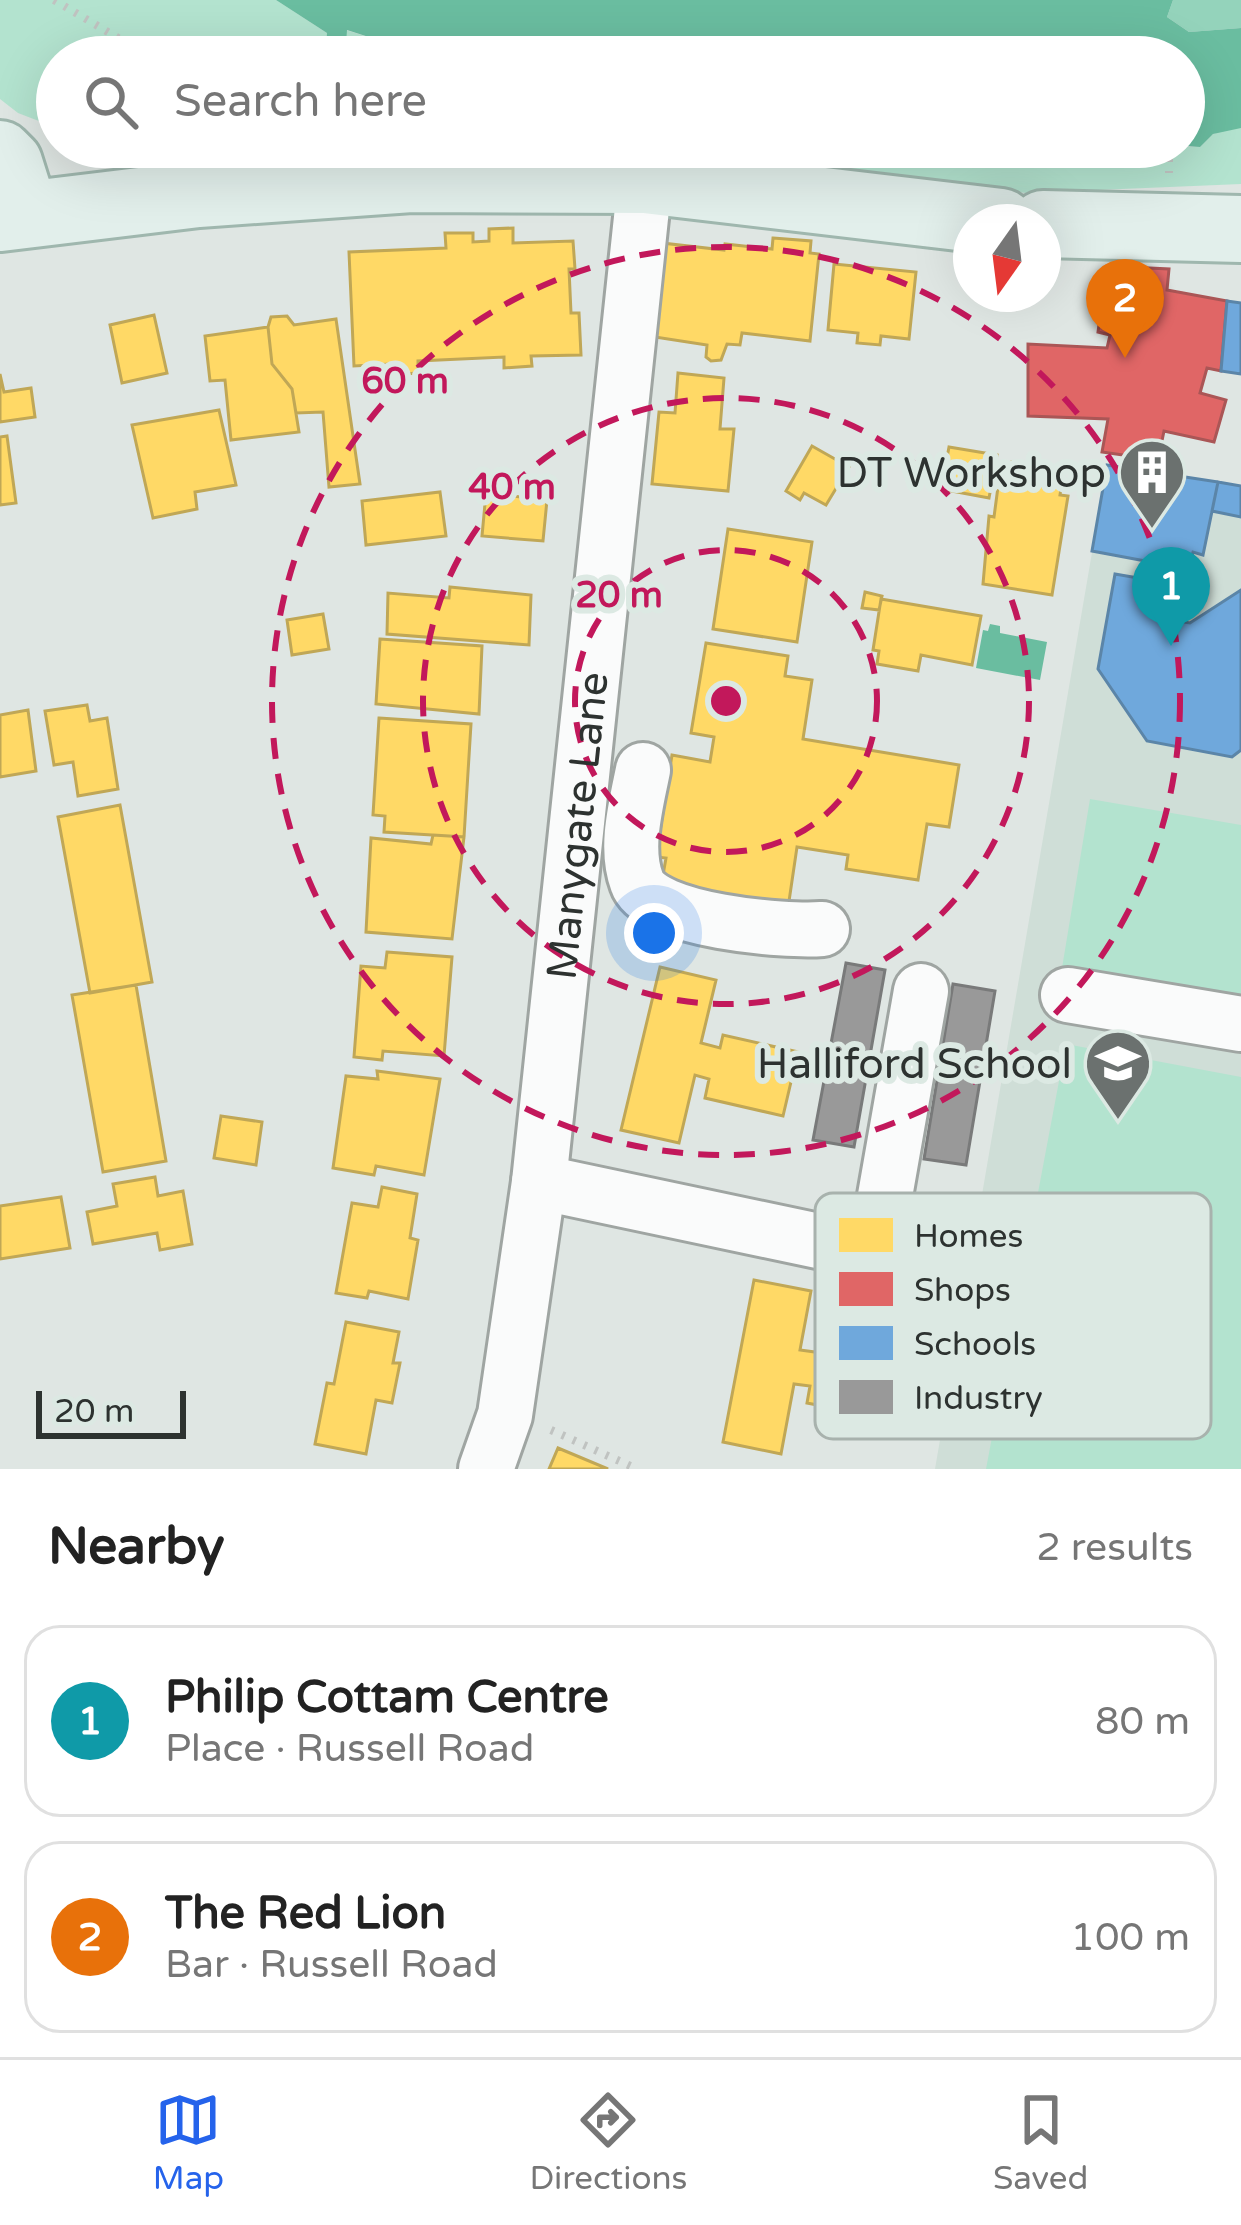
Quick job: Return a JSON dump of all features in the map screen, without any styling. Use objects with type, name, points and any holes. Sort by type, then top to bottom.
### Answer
[{"type":"main road","points":[[0,154],[9,163],[12,216],[198,194],[388,180],[645,180],[953,216]]},
{"type":"main road","points":[[1061,224],[1241,229]]},
{"type":"street","name":"Manygate Lane","points":[[486,1469],[505,1415],[539,1182],[645,180]]},
{"type":"street","points":[[644,770],[632,828],[637,884],[658,906],[759,926],[822,929]]},
{"type":"street","points":[[578,821],[632,828]]},
{"type":"street","points":[[886,1193],[921,991]]},
{"type":"street","points":[[1068,995],[1241,1024]]},
{"type":"street","points":[[539,1182],[815,1240]]},
{"type":"path","points":[[54,0],[115,36]]},
{"type":"path","points":[[532,1422],[637,1469]]},
{"type":"shaded area","points":[[0,0],[276,0],[327,33],[36,36],[36,120],[0,99]]},
{"type":"shaded area","points":[[276,0],[1173,0],[1167,17],[1189,32],[1241,28],[1241,128],[1213,134],[1205,142],[1205,36],[327,33]]},
{"type":"shaded area","points":[[1173,0],[1241,0],[1241,28],[1189,32],[1167,17]]},
{"type":"shaded area","points":[[1241,128],[1241,184],[1026,193],[933,182],[323,168],[1205,168],[1205,142],[1213,134]]},
{"type":"shaded area","name":"Halliford School","points":[[1107,465],[1241,486],[1241,1469],[935,1469],[940,1439],[1211,1439],[1211,1193],[982,1193]]},
{"type":"shaded area","points":[[990,624],[1000,626],[1000,633],[1047,642],[1040,680],[976,668],[983,630],[988,631]]},
{"type":"shaded area","points":[[1090,799],[1241,825],[1241,999],[1062,968]]},
{"type":"shaded area","points":[[1066,1044],[1241,1077],[1241,1469],[986,1469],[992,1439],[1211,1439],[1211,1193],[1038,1193]]},
{"type":"building: Homes","points":[[513,228],[513,243],[573,241],[571,313],[579,313],[581,355],[531,356],[532,366],[504,368],[504,357],[418,361],[418,373],[390,375],[390,364],[354,366],[349,252],[446,248],[445,233],[473,233],[473,242],[489,241],[489,229]]},
{"type":"building: Homes","points":[[773,238],[811,241],[810,253],[819,254],[810,341],[742,333],[740,345],[727,344],[721,360],[711,361],[706,357],[707,345],[642,335],[653,242],[724,250],[725,244],[772,249]]},
{"type":"building: Homes","points":[[834,264],[916,272],[909,339],[881,336],[880,345],[857,343],[858,333],[828,330]]},
{"type":"building: Homes","points":[[154,315],[167,373],[122,383],[110,325]]},
{"type":"building: Homes","points":[[287,316],[294,325],[336,319],[360,484],[329,487],[323,412],[296,413],[292,389],[272,364],[271,317]]},
{"type":"building: Homes","points":[[268,327],[272,364],[292,389],[299,432],[231,440],[225,380],[210,381],[205,336]]},
{"type":"building: Homes","points":[[678,373],[724,378],[720,429],[734,429],[728,491],[652,484],[659,412],[675,413]]},
{"type":"building: Homes","points":[[0,374],[4,392],[31,388],[35,417],[0,422]]},
{"type":"building: Homes","points":[[219,410],[236,485],[195,492],[197,509],[153,518],[132,425]]},
{"type":"building: Homes","points":[[7,436],[16,503],[0,505],[0,437]]},
{"type":"building: Homes","points":[[812,446],[849,467],[826,505],[804,493],[800,500],[786,491]]},
{"type":"building: Homes","points":[[949,447],[997,455],[989,498],[941,489]]},
{"type":"building: Homes","points":[[1012,462],[1064,471],[1060,495],[1068,496],[1052,595],[983,584],[989,516],[994,517],[998,487],[1008,488]]},
{"type":"building: Homes","points":[[440,492],[446,536],[366,545],[362,501]]},
{"type":"building: Homes","points":[[486,493],[547,500],[543,541],[482,536]]},
{"type":"building: Homes","points":[[728,529],[812,542],[797,642],[713,629]]},
{"type":"building: Homes","points":[[450,587],[531,595],[529,645],[387,634],[388,593],[449,598]]},
{"type":"building: Homes","points":[[865,592],[882,596],[879,610],[862,608]]},
{"type":"building: Homes","points":[[881,599],[981,616],[972,665],[921,655],[918,671],[877,664],[879,651],[873,650]]},
{"type":"building: Homes","points":[[323,614],[329,649],[292,655],[287,620]]},
{"type":"building: Homes","points":[[380,639],[482,646],[479,714],[376,704]]},
{"type":"building: Homes","points":[[706,643],[788,656],[785,676],[812,680],[803,739],[959,765],[949,827],[927,824],[918,880],[846,869],[848,855],[797,847],[788,908],[660,892],[666,858],[656,857],[672,755],[710,762],[714,737],[691,733]]},
{"type":"building: Homes","points":[[87,705],[90,721],[107,718],[118,789],[78,796],[73,762],[54,765],[45,711]]},
{"type":"building: Homes","points":[[28,710],[36,771],[0,777],[0,715]]},
{"type":"building: Homes","points":[[379,718],[471,724],[464,837],[384,832],[385,816],[373,815]]},
{"type":"building: Homes","points":[[120,805],[152,982],[90,993],[58,817]]},
{"type":"building: Homes","points":[[433,835],[464,837],[452,939],[366,932],[371,838],[431,844]]},
{"type":"building: Homes","points":[[387,952],[452,957],[444,1056],[383,1051],[382,1060],[354,1057],[361,966],[385,968]]},
{"type":"building: Homes","points":[[660,967],[716,980],[701,1043],[720,1048],[723,1035],[798,1052],[783,1116],[705,1098],[709,1079],[695,1075],[679,1143],[621,1130]]},
{"type":"building: Homes","points":[[136,985],[166,1161],[103,1172],[72,995]]},
{"type":"building: Homes","points":[[377,1071],[440,1079],[424,1175],[376,1166],[374,1175],[333,1168],[346,1076],[378,1079]]},
{"type":"building: Homes","points":[[221,1116],[262,1122],[256,1165],[214,1158]]},
{"type":"building: Homes","points":[[155,1177],[158,1196],[183,1191],[192,1244],[160,1250],[157,1233],[93,1244],[87,1212],[117,1206],[113,1184]]},
{"type":"building: Homes","points":[[382,1187],[417,1194],[410,1238],[418,1240],[408,1299],[369,1291],[367,1298],[336,1293],[352,1203],[378,1207]]},
{"type":"building: Homes","points":[[61,1197],[70,1248],[0,1259],[0,1206]]},
{"type":"building: Homes","points":[[754,1280],[811,1291],[800,1350],[815,1352],[815,1405],[807,1403],[810,1386],[794,1384],[781,1454],[723,1442]]},
{"type":"building: Homes","points":[[346,1322],[399,1332],[393,1363],[400,1363],[392,1403],[376,1400],[366,1454],[315,1444],[327,1383],[334,1384]]},
{"type":"building: Homes","points":[[558,1448],[608,1469],[549,1469]]},
{"type":"building: Shops","points":[[1107,266],[1169,269],[1167,290],[1227,301],[1221,371],[1207,368],[1200,393],[1226,400],[1214,442],[1164,431],[1158,460],[1102,452],[1108,419],[1028,416],[1028,344],[1107,348],[1110,335],[1098,332]]},
{"type":"building: Schools","points":[[1227,301],[1241,303],[1241,374],[1221,371]]},
{"type":"building: Schools","name":"DT Workshop","points":[[1107,465],[1218,482],[1203,555],[1193,552],[1188,569],[1092,551]]},
{"type":"building: Schools","points":[[1218,482],[1241,486],[1241,517],[1212,511]]},
{"type":"building: Schools","points":[[1115,574],[1184,586],[1177,621],[1190,623],[1241,590],[1241,750],[1232,757],[1147,741],[1098,669]]},
{"type":"building: Industry","points":[[846,963],[885,970],[854,1147],[813,1140]]},
{"type":"building: Industry","points":[[953,984],[995,991],[966,1165],[924,1159]]},
{"type":"place","name":"The Red Lion","points":[[1125,358]]},
{"type":"place","name":"DT Workshop","points":[[1152,531]]},
{"type":"place","name":"Philip Cottam Centre","points":[[1171,646]]},
{"type":"place","name":"Halliford School","points":[[1118,1122]]}]
